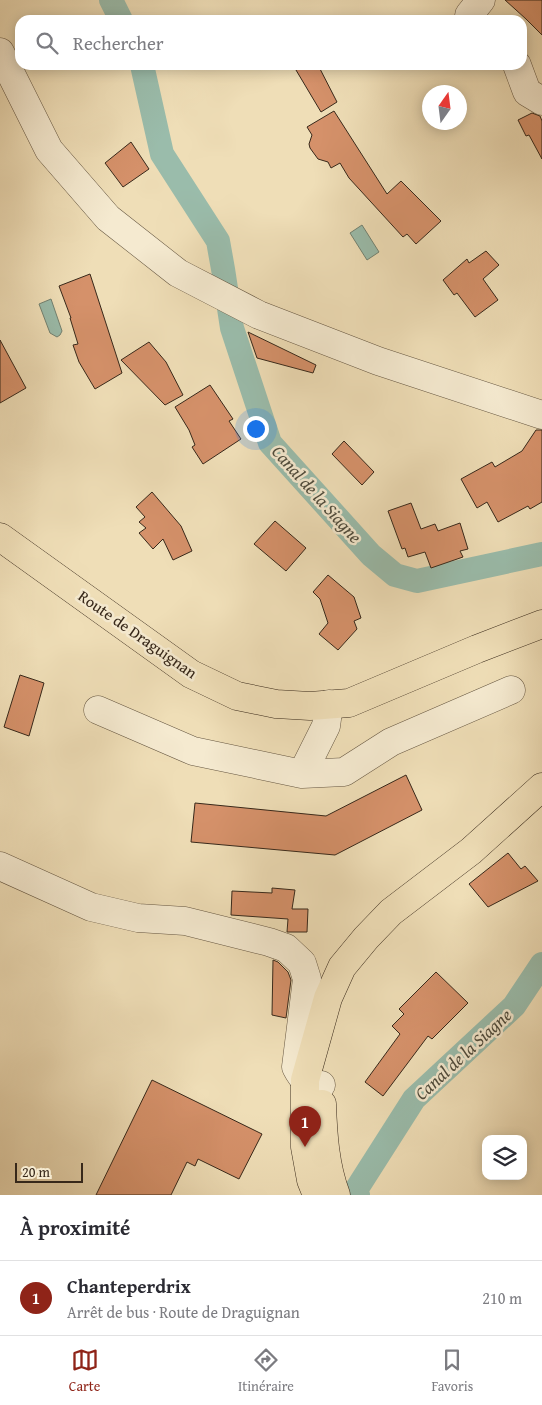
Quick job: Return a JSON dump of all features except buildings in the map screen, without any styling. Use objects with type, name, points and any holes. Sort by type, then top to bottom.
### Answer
[{"type":"main road","name":"Route de Draguignan","points":[[0,537],[192,674],[237,696],[276,704],[310,706],[349,703],[542,624]]},
{"type":"main road","points":[[319,1190],[311,1180],[306,1147],[313,1082],[308,1064],[328,998],[342,967],[391,912],[471,851],[542,787]]},
{"type":"street","points":[[469,15],[481,0]]},
{"type":"street","points":[[0,52],[49,150],[108,218],[178,273],[259,315],[378,361],[542,415]]},
{"type":"street","points":[[519,70],[527,92],[542,101]]},
{"type":"street","points":[[98,710],[193,751],[302,774],[344,772],[391,742],[511,690]]},
{"type":"street","points":[[302,774],[326,726],[329,704]]},
{"type":"street","points":[[0,866],[91,907],[138,918],[185,921],[286,948],[302,963],[307,979],[296,1067],[301,1077],[313,1082]]},
{"type":"shaded area","points":[[362,225],[379,252],[367,260],[350,233]]},
{"type":"shaded area","points":[[51,299],[62,331],[57,337],[50,333],[39,304]]},
{"type":"waterway","name":"Canal de la Siagne","points":[[111,0],[118,15]]},
{"type":"waterway","name":"Canal de la Siagne","points":[[143,70],[162,154],[218,241],[232,328],[270,443],[371,555],[395,575],[417,581],[542,554]]},
{"type":"waterway","name":"Canal de la Siagne","points":[[358,1195],[356,1190],[414,1099],[514,1006],[542,964]]},
{"type":"place","name":"Chanteperdrix","points":[[305,1147]]}]
